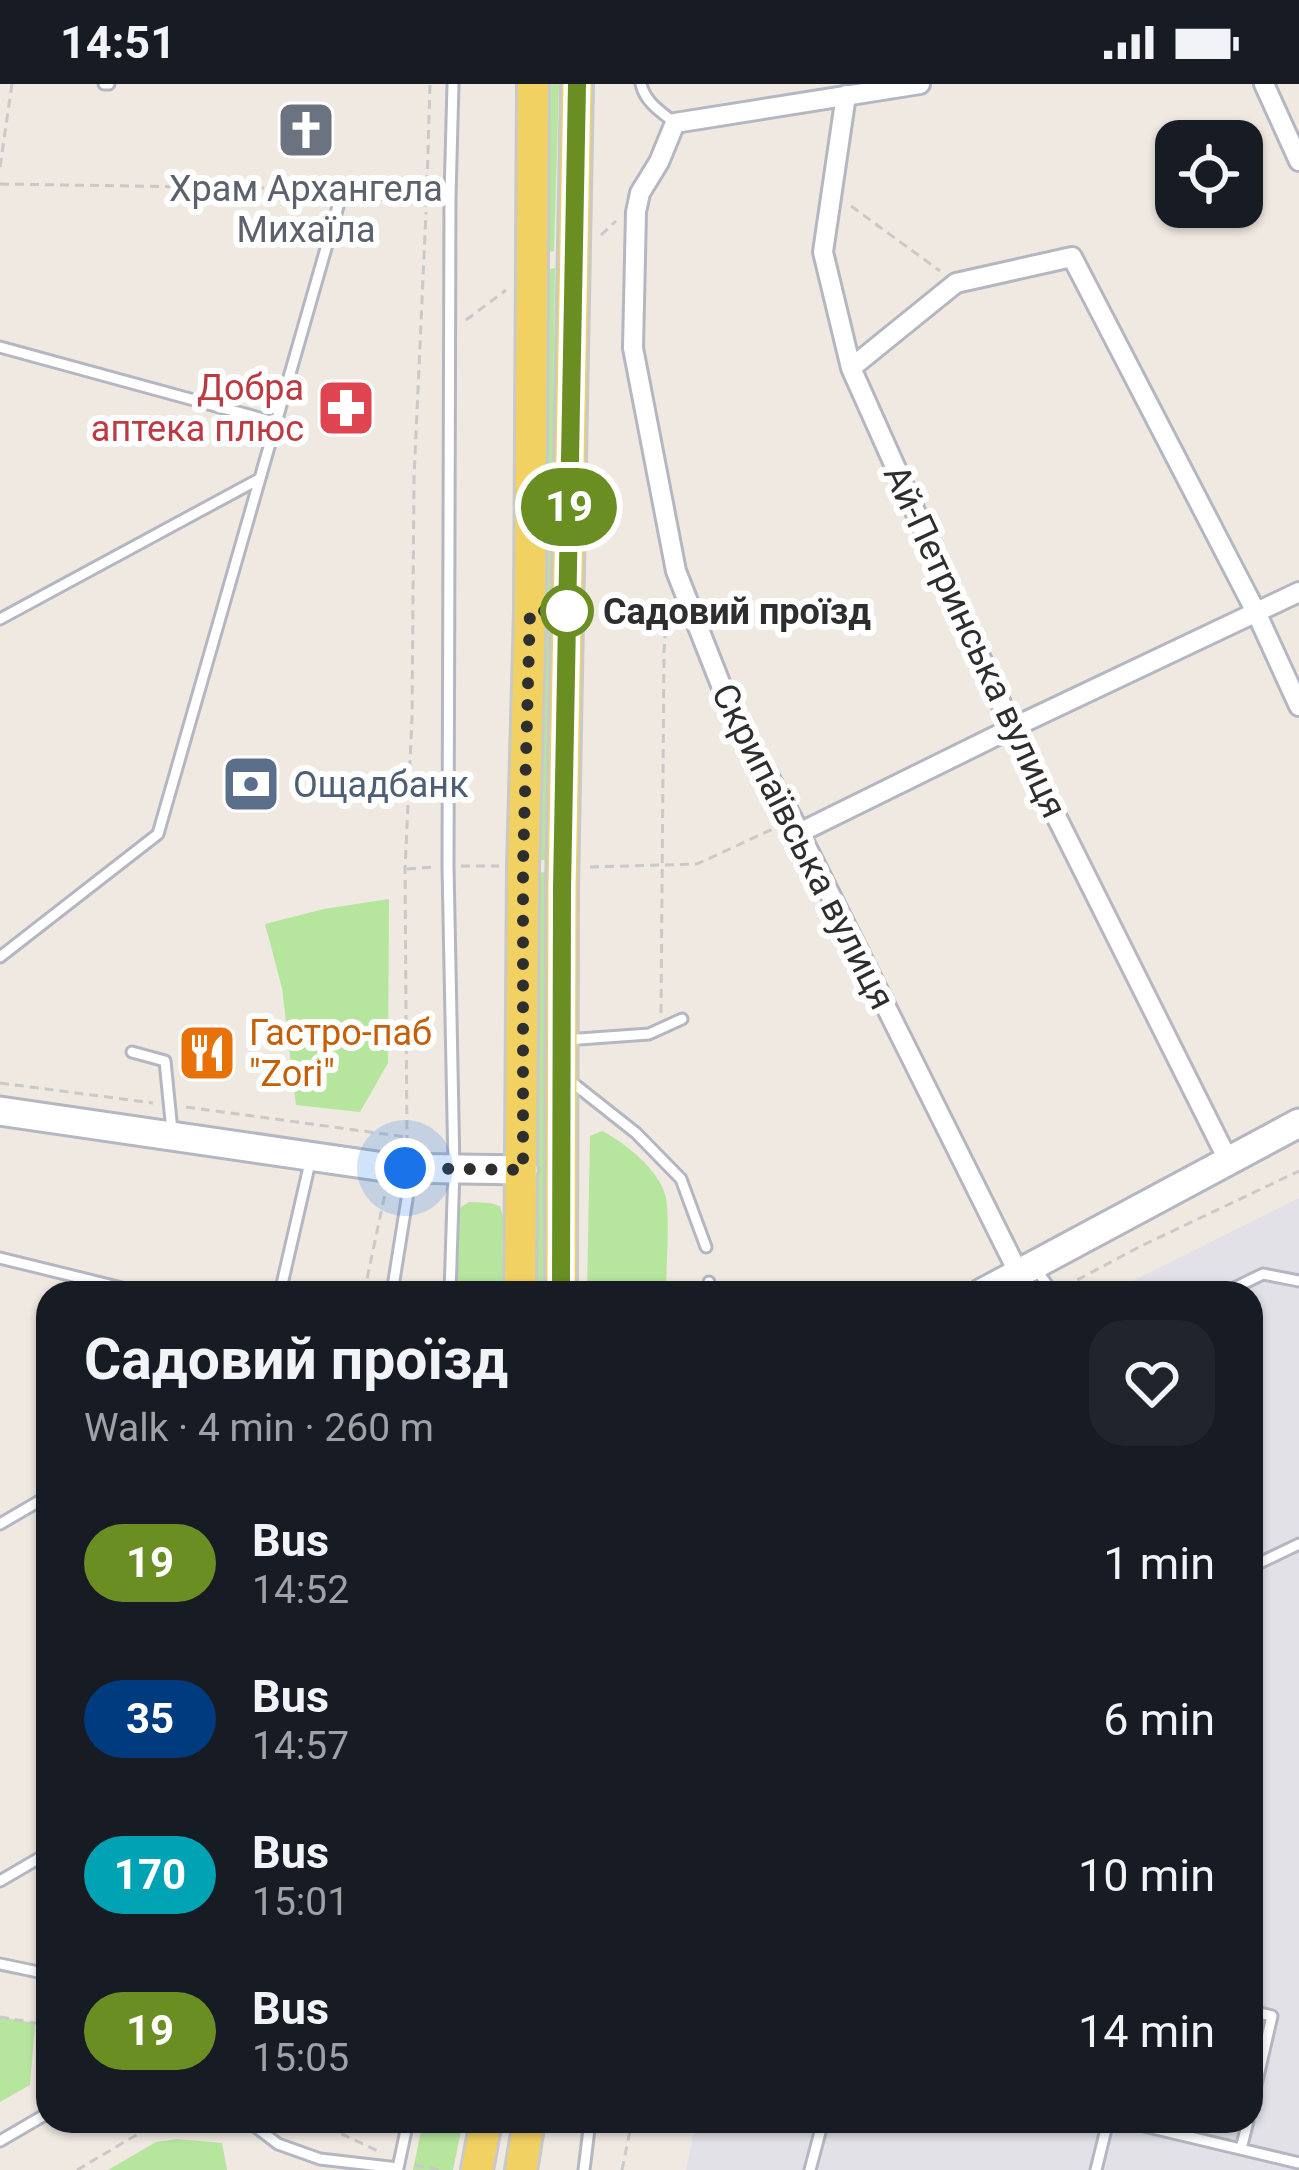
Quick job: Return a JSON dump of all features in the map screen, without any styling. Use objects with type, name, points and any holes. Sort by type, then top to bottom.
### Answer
[{"type":"main road","points":[[520,1281],[533,84]]},
{"type":"main road","points":[[561,1281],[563,825],[577,84]]},
{"type":"main road","points":[[477,2170],[484,2133]]},
{"type":"main road","points":[[521,2170],[527,2133]]},
{"type":"street","points":[[675,123],[920,84]]},
{"type":"street","points":[[1264,84],[1299,160]]},
{"type":"street","name":"Ай-Петринська вулиця","points":[[846,95],[823,252],[850,368],[1012,728],[1229,1162]]},
{"type":"street","name":"Скрипаївська вулиця","points":[[675,123],[640,193],[636,212],[633,348],[676,571],[730,709],[1026,1268]]},
{"type":"street","points":[[850,368],[956,283],[1072,257],[1256,612],[1299,706]]},
{"type":"street","points":[[796,827],[1299,592]]},
{"type":"street","points":[[0,1111],[403,1168],[523,1170]]},
{"type":"street","points":[[1003,1281],[1299,1123]]},
{"type":"lane","points":[[450,1281],[453,84]]},
{"type":"lane","points":[[641,84],[653,106],[675,123]]},
{"type":"lane","points":[[0,957],[158,834],[343,189],[427,199],[450,197]]},
{"type":"lane","points":[[0,347],[278,423]]},
{"type":"lane","points":[[0,619],[260,479]]},
{"type":"lane","points":[[562,1041],[649,1034],[682,1019]]},
{"type":"lane","points":[[132,1052],[165,1061],[172,1137]]},
{"type":"lane","points":[[562,1074],[636,1133],[681,1179],[706,1247]]},
{"type":"lane","points":[[283,1281],[311,1157]]},
{"type":"lane","points":[[393,1281],[403,1168]]},
{"type":"lane","points":[[0,1258],[93,1281]]},
{"type":"lane","points":[[1026,1268],[1040,1281]]},
{"type":"lane","points":[[1249,1281],[1263,1274],[1299,1281]]},
{"type":"lane","points":[[0,1524],[36,1503]]},
{"type":"lane","points":[[1263,1562],[1299,1544]]},
{"type":"lane","points":[[0,1881],[36,1860]]},
{"type":"lane","points":[[0,1964],[36,1972]]},
{"type":"lane","points":[[1263,2014],[1272,2016],[1263,2055]]},
{"type":"lane","points":[[0,2141],[36,2120]]},
{"type":"lane","points":[[264,2133],[278,2144],[320,2159],[398,2166],[405,2133]]},
{"type":"lane","points":[[584,2170],[589,2133]]},
{"type":"lane","points":[[810,2170],[820,2133]]},
{"type":"lane","points":[[1096,2170],[1105,2133]]},
{"type":"lane","points":[[1174,2133],[1299,2163]]},
{"type":"lane","points":[[1241,2149],[1245,2133]]},
{"type":"path","points":[[0,167],[12,84]]},
{"type":"path","points":[[368,1281],[403,1168],[407,1137],[405,869],[430,84]]},
{"type":"path","points":[[0,184],[343,189]]},
{"type":"path","points":[[832,192],[956,283]]},
{"type":"path","points":[[450,332],[507,290],[512,281]]},
{"type":"path","points":[[661,1028],[668,589]]},
{"type":"path","points":[[590,867],[697,864],[796,827]]},
{"type":"path","points":[[0,1083],[407,1137]]},
{"type":"path","points":[[1075,1281],[1299,1171]]},
{"type":"path","points":[[0,2017],[36,2023]]},
{"type":"path","points":[[77,2170],[140,2133]]},
{"type":"path","points":[[336,2133],[398,2166],[440,2170]]},
{"type":"path","points":[[622,2170],[630,2133]]},
{"type":"shaded area","points":[[1299,1198],[1299,2170],[686,2170],[694,2133],[1263,2133],[1263,1281],[1132,1281]]},
{"type":"green space","points":[[549,84],[559,84],[554,251],[546,253]]},
{"type":"green space","points":[[555,268],[547,860],[538,860],[545,270]]},
{"type":"green space","points":[[547,872],[543,1281],[534,1281],[537,873]]},
{"type":"green space","points":[[389,899],[388,1063],[360,1112],[296,1105],[282,988],[265,924]]},
{"type":"green space","points":[[602,1131],[621,1142],[663,1188],[668,1219],[666,1281],[587,1281],[590,1136]]},
{"type":"green space","points":[[469,1202],[500,1206],[502,1281],[456,1281],[458,1209]]},
{"type":"green space","points":[[0,2017],[35,2023],[30,2085],[0,2102]]},
{"type":"green space","points":[[421,2133],[461,2133],[453,2170],[413,2170]]},
{"type":"green space","points":[[156,2142],[222,2143],[227,2170],[108,2170]]},
{"type":"bus line","name":"19","points":[[561,1281],[562,889],[577,84]]},
{"type":"place","name":"Храм Архангела Михаїла","points":[[306,130]]},
{"type":"place","name":"Добра аптека плюс","points":[[346,408]]},
{"type":"place","name":"Садовий проїзд","points":[[567,611]]},
{"type":"place","name":"Ощадбанк","points":[[251,784]]},
{"type":"place","name":"Гастро-паб \"Zori\"","points":[[207,1053]]},
{"type":"route","points":[[405,1168],[523,1170],[523,866],[530,611],[567,611]]}]
